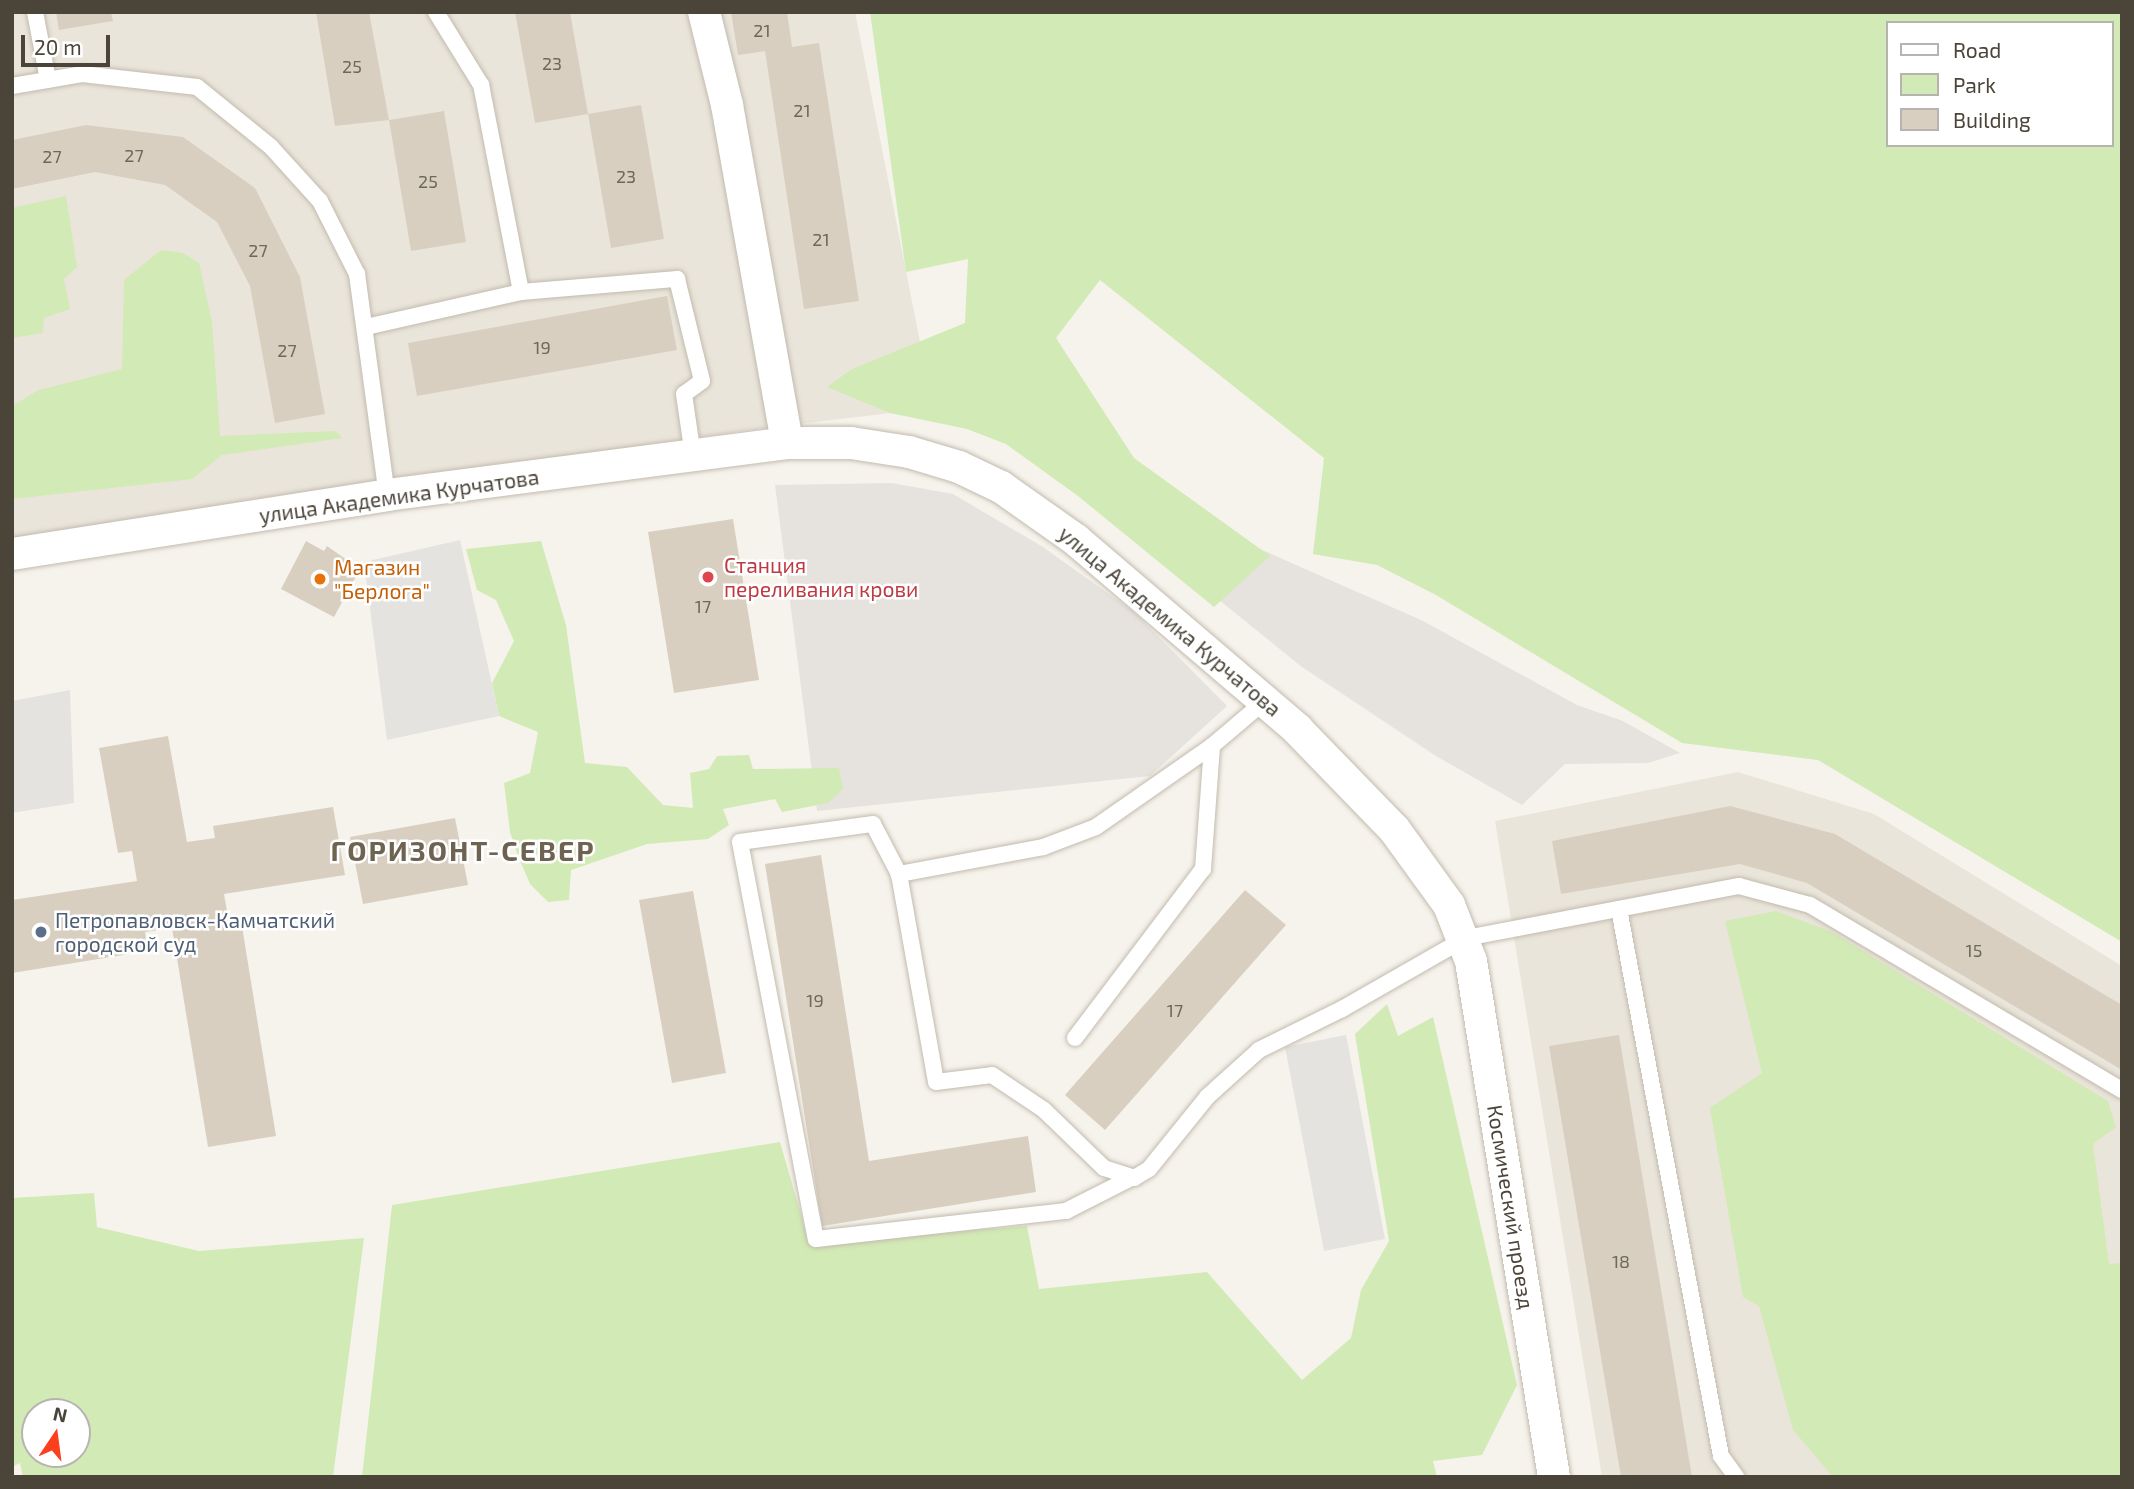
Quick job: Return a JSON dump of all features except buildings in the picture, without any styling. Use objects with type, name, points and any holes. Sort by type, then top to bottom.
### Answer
[{"type":"street","points":[[704,12],[727,105],[787,443]]},
{"type":"street","name":"улица Академика Курчатова","points":[[12,554],[387,495],[787,443],[851,443],[909,452],[959,467],[1001,487],[1076,540],[1266,700],[1330,760],[1394,829],[1449,905],[1466,938]]},
{"type":"street","name":"Космический проезд","points":[[1466,938],[1555,1477]]},
{"type":"lane","points":[[35,12],[48,80]]},
{"type":"lane","points":[[436,12],[481,85],[521,292]]},
{"type":"lane","points":[[12,86],[82,74],[197,87],[271,147],[320,201],[357,274],[387,495]]},
{"type":"lane","points":[[366,327],[521,292],[677,279],[702,381],[684,394],[693,456]]},
{"type":"lane","points":[[899,874],[1043,847],[1096,827],[1212,746],[1266,700]]},
{"type":"lane","points":[[1075,1038],[1203,869],[1212,746]]},
{"type":"lane","points":[[1129,1179],[1104,1168],[1044,1110],[992,1075],[936,1082],[899,874],[873,824],[740,842],[816,1239],[1066,1211],[1149,1169],[1207,1097],[1259,1050],[1362,999],[1466,938],[1739,886],[1775,892],[1810,905],[2122,1090]]},
{"type":"lane","points":[[1619,909],[1721,1456],[1736,1477]]},
{"type":"shaded area","points":[[12,12],[855,12],[933,408],[748,430],[12,539]]},
{"type":"shaded area","points":[[892,483],[953,494],[1043,547],[1134,612],[1227,706],[1150,776],[817,811],[775,485]]},
{"type":"shaded area","points":[[1115,485],[1421,620],[1577,705],[1623,721],[1680,753],[1648,763],[1565,764],[1522,805],[1436,756],[1302,667],[1099,503]]},
{"type":"shaded area","points":[[460,540],[499,716],[387,740],[364,562]]},
{"type":"shaded area","points":[[70,690],[74,803],[12,813],[12,701]]},
{"type":"shaded area","points":[[1738,772],[1874,814],[2122,966],[2122,1477],[1602,1477],[1495,821]]},
{"type":"shaded area","points":[[1346,1035],[1385,1239],[1324,1251],[1285,1047]]},
{"type":"green space","points":[[870,12],[2122,12],[2122,942],[1818,760],[1682,743],[1436,595],[1377,565],[1313,554],[1324,458],[1100,280],[1056,338],[1134,458],[1270,556],[1214,607],[1078,496],[1006,444],[967,429],[890,413],[827,387],[852,369],[965,323],[968,259],[906,272]]},
{"type":"green space","points":[[66,196],[77,267],[64,279],[70,309],[44,318],[43,333],[12,338],[12,208]]},
{"type":"green space","points":[[161,250],[183,253],[199,263],[212,322],[220,436],[335,431],[343,438],[222,455],[192,479],[12,499],[12,406],[39,390],[122,369],[124,280]]},
{"type":"green space","points":[[541,541],[566,625],[585,763],[627,767],[663,805],[693,808],[690,773],[709,769],[717,756],[749,755],[753,769],[839,768],[843,789],[828,803],[782,812],[775,799],[723,809],[729,825],[708,839],[647,844],[571,870],[569,900],[548,902],[530,884],[518,856],[510,832],[504,783],[530,773],[538,732],[499,716],[492,683],[514,641],[496,600],[477,590],[466,549]]},
{"type":"green space","points":[[1776,911],[1832,932],[2108,1101],[2116,1127],[2093,1144],[2109,1264],[2122,1263],[2122,1477],[1833,1477],[1793,1430],[1759,1306],[1743,1297],[1710,1108],[1762,1073],[1725,921]]},
{"type":"green space","points":[[1387,1004],[1398,1036],[1433,1017],[1517,1385],[1482,1455],[1433,1461],[1437,1477],[362,1477],[392,1205],[780,1142],[809,1242],[1027,1226],[1039,1289],[1207,1272],[1302,1380],[1351,1338],[1361,1290],[1389,1241],[1355,1034]]},
{"type":"green space","points":[[94,1193],[97,1227],[199,1251],[364,1238],[333,1477],[23,1477],[21,1468],[91,1468],[91,1398],[21,1398],[21,1468],[20,1463],[12,1467],[12,1198]]},
{"type":"place","name":"Станция переливания крови","points":[[708,577]]},
{"type":"place","name":"Магазин \"Берлога\"","points":[[320,579]]},
{"type":"place","name":"Петропавловск-Камчатский городской суд","points":[[41,932]]},
{"type":"district","name":"ГОРИЗОНТ-СЕВЕР","points":[[463,850]]}]
